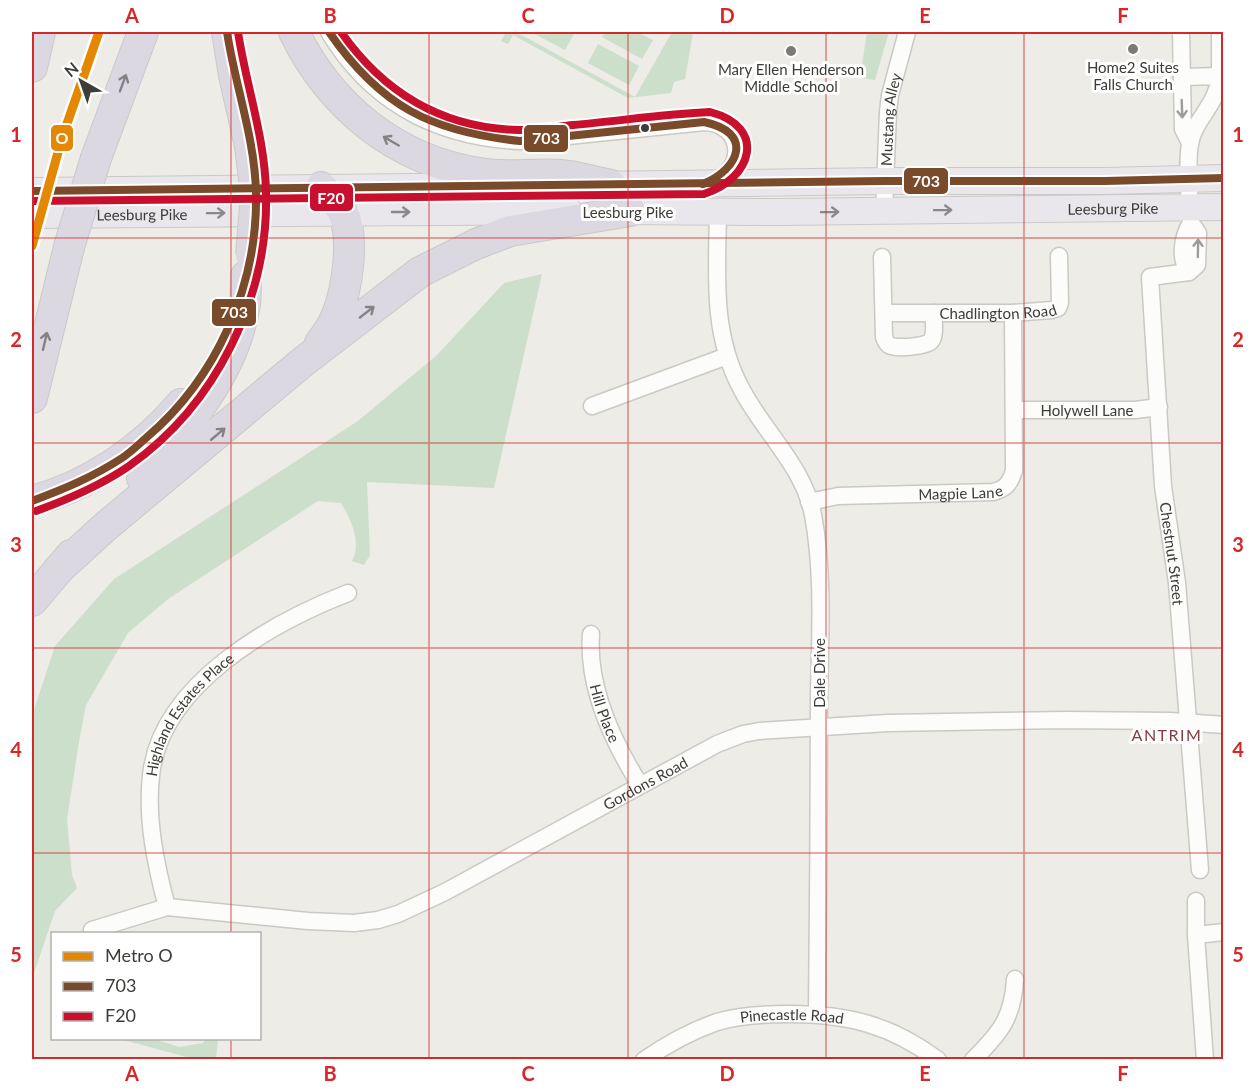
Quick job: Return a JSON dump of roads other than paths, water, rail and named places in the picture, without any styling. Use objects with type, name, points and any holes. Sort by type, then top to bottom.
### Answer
[{"type":"highway","points":[[32,67],[40,32]]},
{"type":"highway","points":[[32,398],[69,247],[96,158],[144,32]]},
{"type":"highway","points":[[32,601],[58,569],[160,457],[215,386],[232,350],[245,304],[256,195],[250,146],[227,32]]},
{"type":"highway","points":[[294,32],[314,67],[342,102],[363,122],[400,146],[436,161],[479,173],[507,176],[562,175],[610,185]]},
{"type":"highway","points":[[304,361],[329,332],[337,316],[343,295],[349,250],[343,212],[321,188]]},
{"type":"highway","points":[[58,569],[304,361],[420,272],[456,253],[510,231],[630,211]]},
{"type":"highway","points":[[32,501],[65,489],[109,466],[144,441],[165,422],[193,389],[218,350],[232,320],[249,266]]},
{"type":"main road","name":"Leesburg Pike","points":[[32,191],[1224,178]]},
{"type":"main road","name":"Leesburg Pike","points":[[32,215],[884,211],[1191,215],[1224,207]]},
{"type":"street","points":[[329,32],[348,59],[372,85],[386,96],[417,117],[468,135],[495,140],[520,141],[704,122],[724,126],[733,137],[737,151],[733,164],[723,176],[703,184]]},
{"type":"street","name":"Mustang Alley","points":[[884,211],[890,95],[907,32]]},
{"type":"street","points":[[1181,32],[1183,129],[1190,143]]},
{"type":"street","points":[[1190,143],[1196,127],[1215,98],[1220,76],[1220,32]]},
{"type":"street","points":[[1182,77],[1220,76]]},
{"type":"street","name":"Chestnut Street","points":[[1190,143],[1191,215],[1198,233],[1197,265],[1189,272],[1150,277],[1164,486],[1177,584],[1200,870]]},
{"type":"street","name":"Dale Drive","points":[[718,212],[719,324],[727,356],[741,390],[789,460],[813,514],[819,572],[817,1014]]},
{"type":"street","name":"Chadlington Road","points":[[884,313],[1013,313],[1052,310],[1058,308],[1060,303],[1059,256]]},
{"type":"street","points":[[882,257],[884,337],[887,344],[893,347],[929,344],[933,339],[934,313]]},
{"type":"street","name":"Magpie Lane","points":[[809,502],[838,496],[993,492],[1001,490],[1010,483],[1014,471],[1013,313]]},
{"type":"street","points":[[592,406],[727,356]]},
{"type":"street","name":"Holywell Lane","points":[[1015,410],[1135,410],[1159,407]]},
{"type":"street","name":"Highland Estates Place","points":[[167,907],[154,842],[150,805],[151,776],[155,754],[171,717],[195,687],[231,656],[308,608],[348,593]]},
{"type":"street","name":"Hill Place","points":[[591,634],[591,669],[602,705],[615,739],[640,785]]},
{"type":"street","name":"Gordons Road","points":[[92,930],[167,907],[308,921],[354,923],[378,920],[398,914],[422,904],[717,744],[743,734],[789,728],[888,723],[1066,720],[1187,722],[1224,725]]},
{"type":"street","points":[[1196,901],[1196,935],[1205,1059]]},
{"type":"street","points":[[1196,935],[1224,932]]},
{"type":"street","points":[[973,1059],[1002,1028],[1010,1013],[1015,979]]},
{"type":"street","name":"Pinecastle Road","points":[[644,1059],[699,1029],[718,1022],[770,1014],[817,1014],[850,1018],[876,1025],[899,1035],[938,1059]]},
{"type":"metro line","name":"O","points":[[32,246],[62,138],[99,32]]},
{"type":"place","name":"Home2 Suites Falls Church","points":[[1133,49]]},
{"type":"place","name":"Mary Ellen Henderson Middle School","points":[[791,51]]},
{"type":"district","name":"ANTRIM","points":[[1167,734]]}]
